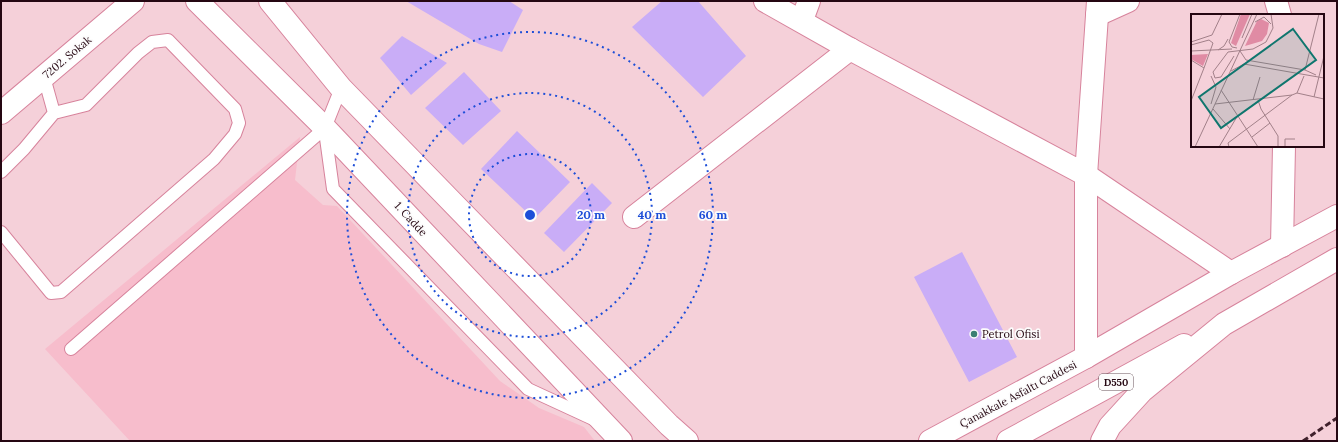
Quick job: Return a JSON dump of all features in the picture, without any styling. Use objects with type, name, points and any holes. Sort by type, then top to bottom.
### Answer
[{"type":"main road","name":"7202. Sokak","points":[[1,113],[133,1]]},
{"type":"main road","name":"1. Cadde","points":[[197,1],[325,128],[614,433]]},
{"type":"main road","points":[[270,1],[341,88],[687,441]]},
{"type":"main road","points":[[765,1],[805,11],[850,49],[1086,174],[1231,273]]},
{"type":"main road","points":[[1086,357],[1086,174],[1098,8],[1128,1]]},
{"type":"main road","points":[[1276,1],[1280,14]]},
{"type":"main road","points":[[634,217],[850,49]]},
{"type":"main road","points":[[1282,246],[1284,147]]},
{"type":"main road","name":"Çanakkale Asfaltı Caddesi","points":[[930,441],[1086,357],[1231,273],[1337,216]]},
{"type":"main road","points":[[1102,441],[1110,426],[1142,391],[1224,324],[1337,259]]},
{"type":"main road","name":"D550","points":[[1008,441],[1224,324]]},
{"type":"lane","points":[[1,172],[41,131],[54,114],[86,105],[138,53],[152,42],[168,40],[235,109],[239,122],[235,134],[214,159],[61,292],[51,292],[1,232]]},
{"type":"lane","points":[[44,77],[54,114]]},
{"type":"lane","points":[[71,349],[325,128],[341,88]]},
{"type":"lane","points":[[325,128],[333,189],[528,389],[614,433]]},
{"type":"shaded area","points":[[300,137],[295,180],[323,205],[337,206],[500,381],[539,408],[584,427],[595,441],[130,441],[45,349]]},
{"type":"building","points":[[406,1],[509,1],[523,10],[502,52],[479,44]]},
{"type":"building","points":[[662,1],[698,1],[746,56],[703,97],[632,27]]},
{"type":"building","points":[[402,36],[447,63],[411,95],[380,58]]},
{"type":"building","points":[[464,72],[501,111],[463,145],[425,108]]},
{"type":"building","points":[[517,131],[570,182],[534,219],[481,169]]},
{"type":"building","points":[[592,183],[612,203],[564,252],[544,233]]},
{"type":"building","points":[[962,252],[1017,357],[969,382],[914,277]]},
{"type":"railway","points":[[1303,441],[1337,418]]},
{"type":"place","name":"Petrol Ofisi","points":[[974,334]]}]
